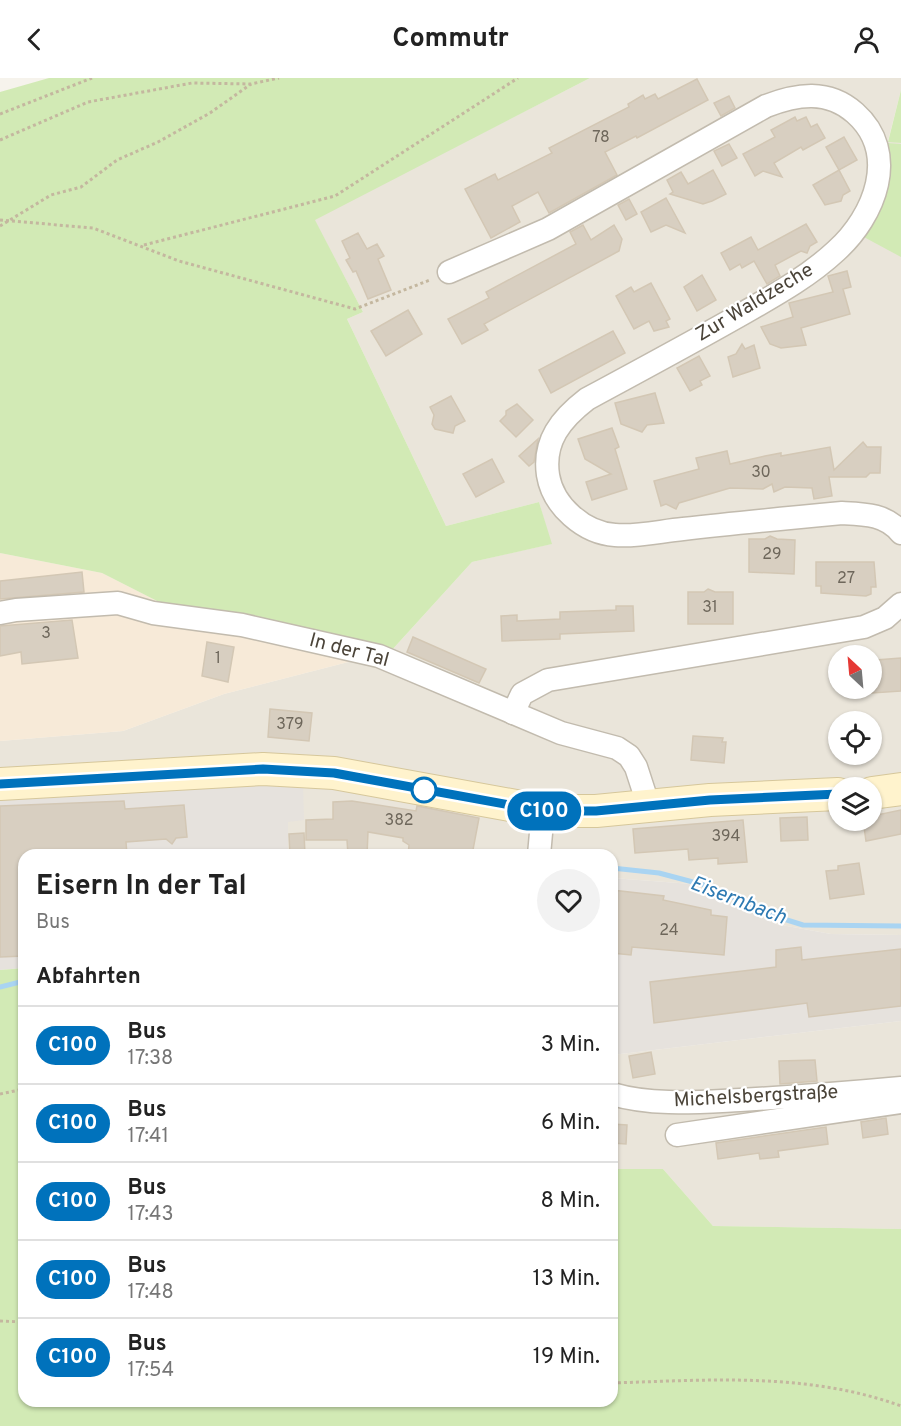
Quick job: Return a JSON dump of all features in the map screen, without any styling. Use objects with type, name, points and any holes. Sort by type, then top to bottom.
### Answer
[{"type":"main road","points":[[0,784],[221,769],[273,769],[334,773],[543,811],[596,811],[710,800],[828,794]]},
{"type":"main road","points":[[882,792],[901,789]]},
{"type":"street","name":"Zur Waldzeche","points":[[449,272],[548,229],[766,106],[805,94],[837,100],[865,122],[880,155],[878,185],[856,228],[838,250],[803,279],[587,399],[560,423],[553,435],[548,449],[548,472],[555,493],[579,522],[615,535],[842,513],[879,517],[888,521],[901,533]]},
{"type":"street","name":"In der Tal","points":[[0,613],[118,603],[153,613],[242,625],[379,656],[561,733],[616,747],[629,756],[636,767],[649,807]]},
{"type":"street","points":[[513,713],[522,694],[548,680],[864,627],[885,618],[901,604]]},
{"type":"street","points":[[539,849],[543,811]]},
{"type":"street","name":"Michelsbergstraße","points":[[618,1095],[638,1100],[691,1102],[822,1096],[901,1088]]},
{"type":"street","name":"Michelsbergstraße","points":[[677,1135],[901,1102]]},
{"type":"path","points":[[0,114],[92,78]]},
{"type":"path","points":[[0,140],[88,102],[192,83],[251,84],[279,78]]},
{"type":"path","points":[[142,246],[335,196],[518,78]]},
{"type":"path","points":[[0,226],[51,195],[81,187],[117,160],[158,142],[210,113],[251,84]]},
{"type":"path","points":[[0,220],[93,228],[179,261],[356,309],[449,272]]},
{"type":"path","points":[[0,1094],[18,1090]]},
{"type":"path","points":[[0,1321],[18,1322]]},
{"type":"path","points":[[618,1383],[772,1380],[844,1390],[901,1406]]},
{"type":"shaded area","points":[[590,78],[901,78],[901,90],[888,141],[901,143],[901,935],[831,934],[776,924],[692,884],[618,878],[618,849],[288,849],[288,822],[0,799],[0,741],[123,731],[224,694],[391,651],[472,562],[551,544],[539,502],[446,526],[347,319],[363,312],[314,219]]},
{"type":"shaded area","points":[[0,553],[102,573],[161,603],[391,651],[224,694],[123,731],[0,741]]},
{"type":"shaded area","points":[[303,783],[304,820],[288,822],[288,849],[18,849],[18,968],[0,970],[0,799]]},
{"type":"shaded area","points":[[618,878],[692,884],[776,924],[831,934],[901,935],[901,1021],[618,1054]]},
{"type":"shaded area","points":[[901,1021],[901,1229],[713,1226],[663,1169],[618,1169],[618,1054]]},
{"type":"green space","points":[[49,78],[590,78],[315,220],[363,312],[347,319],[446,526],[539,502],[552,544],[472,562],[391,651],[161,603],[102,573],[0,553],[0,92]]},
{"type":"green space","points":[[901,90],[901,143],[888,142]]},
{"type":"green space","points":[[887,143],[901,144],[901,257],[862,236],[876,213],[888,181]]},
{"type":"green space","points":[[18,968],[18,1407],[618,1407],[618,1169],[663,1169],[713,1226],[901,1229],[901,1426],[0,1426],[0,970]]},
{"type":"building","points":[[697,79],[708,100],[637,138],[636,136],[605,152],[617,175],[549,213],[538,192],[512,206],[520,222],[491,238],[465,189],[495,174],[498,180],[552,153],[549,148],[629,107],[628,104],[643,95],[645,99],[655,94],[658,99]]},
{"type":"building","points":[[729,96],[735,108],[721,116],[714,103]]},
{"type":"building","points":[[795,117],[797,121],[806,117],[811,127],[817,124],[825,138],[803,150],[801,147],[774,163],[782,177],[763,171],[755,176],[743,154],[775,137],[771,130]]},
{"type":"building","points":[[844,137],[857,160],[839,170],[826,147]]},
{"type":"building","points":[[729,144],[737,158],[722,166],[714,151]]},
{"type":"building","points":[[713,170],[726,194],[703,204],[670,194],[673,192],[667,180],[681,172],[688,184]]},
{"type":"building","points":[[839,170],[850,191],[843,195],[841,201],[825,205],[813,185]]},
{"type":"building","points":[[666,198],[685,233],[666,225],[651,232],[641,212]]},
{"type":"building","points":[[629,199],[637,214],[626,220],[618,205]]},
{"type":"building","points":[[806,224],[817,242],[810,246],[807,253],[801,251],[775,265],[780,276],[767,284],[754,261],[742,268],[740,264],[730,270],[721,253],[751,237],[758,250]]},
{"type":"building","points":[[583,225],[591,240],[614,225],[622,239],[619,251],[484,324],[488,330],[462,344],[448,319],[489,298],[486,292],[576,244],[570,232]]},
{"type":"building","points":[[358,233],[367,249],[377,244],[384,256],[378,259],[391,290],[368,299],[356,271],[353,272],[346,260],[350,258],[342,241]]},
{"type":"building","points":[[847,271],[851,287],[843,289],[850,314],[801,328],[806,345],[781,348],[770,344],[761,327],[793,317],[789,303],[833,292],[828,276]]},
{"type":"building","points":[[702,275],[716,300],[697,311],[684,287]]},
{"type":"building","points":[[651,283],[670,319],[666,321],[669,327],[654,331],[649,321],[634,329],[616,296],[631,287],[634,292]]},
{"type":"building","points":[[408,310],[422,334],[386,356],[371,331]]},
{"type":"building","points":[[613,331],[625,353],[551,393],[539,370]]},
{"type":"building","points":[[742,344],[745,349],[754,345],[760,368],[733,377],[728,357],[736,354]]},
{"type":"building","points":[[699,356],[710,376],[700,381],[702,385],[690,391],[677,368]]},
{"type":"building","points":[[655,393],[664,423],[647,425],[642,432],[621,424],[615,403]]},
{"type":"building","points":[[451,396],[465,421],[455,426],[453,433],[435,429],[432,424],[434,415],[430,407]]},
{"type":"building","points":[[517,404],[533,420],[516,437],[500,421],[506,415],[506,411]]},
{"type":"building","points":[[612,428],[619,447],[615,449],[627,489],[592,500],[586,482],[611,474],[585,459],[578,439]]},
{"type":"building","points":[[538,439],[534,462],[529,466],[519,456]]},
{"type":"building","points":[[863,442],[867,447],[881,447],[880,473],[870,473],[866,477],[829,477],[832,496],[814,499],[812,488],[785,487],[774,492],[772,484],[763,489],[730,488],[679,503],[676,509],[666,504],[661,506],[654,481],[699,469],[696,458],[727,451],[730,464],[781,453],[781,456],[830,447],[834,470]]},
{"type":"building","points":[[492,459],[504,482],[476,497],[463,474]]},
{"type":"building","points":[[770,536],[777,539],[795,540],[794,574],[749,572],[749,539],[765,539]]},
{"type":"building","points":[[816,562],[874,562],[876,587],[871,587],[871,594],[866,596],[821,593],[821,586],[816,586]]},
{"type":"building","points":[[82,572],[84,592],[0,599],[0,581]]},
{"type":"building","points":[[708,589],[715,592],[733,592],[733,624],[688,624],[688,592],[704,592]]},
{"type":"building","points":[[616,606],[633,606],[634,631],[560,634],[560,639],[502,641],[501,616],[517,615],[517,621],[560,619],[560,612],[616,610]]},
{"type":"building","points":[[72,620],[78,658],[22,664],[21,652],[0,656],[0,626]]},
{"type":"building","points":[[413,637],[486,669],[479,683],[407,652]]},
{"type":"building","points":[[207,642],[234,647],[228,682],[202,676]]},
{"type":"building","points":[[901,658],[901,691],[882,692],[882,660]]},
{"type":"building","points":[[270,709],[312,713],[309,741],[268,737]]},
{"type":"building","points":[[693,736],[723,738],[722,742],[726,742],[724,763],[691,760]]},
{"type":"building","points":[[124,801],[125,809],[184,805],[187,837],[176,838],[172,844],[166,839],[126,842],[127,849],[18,849],[18,956],[0,957],[0,806]]},
{"type":"building","points":[[352,801],[416,811],[417,806],[479,818],[473,849],[409,849],[409,845],[403,841],[403,838],[368,832],[367,849],[348,849],[347,840],[306,840],[306,820],[333,819],[333,802]]},
{"type":"building","points":[[901,810],[901,834],[866,841],[865,831],[882,831],[882,814]]},
{"type":"building","points":[[807,817],[808,840],[781,841],[780,818]]},
{"type":"building","points":[[743,820],[747,862],[718,864],[718,858],[689,860],[688,849],[635,853],[633,829]]},
{"type":"building","points":[[304,833],[305,849],[290,849],[289,834]]},
{"type":"building","points":[[859,863],[864,894],[830,899],[826,871],[838,870],[838,866]]},
{"type":"building","points":[[618,891],[664,896],[663,900],[711,910],[711,915],[727,917],[724,955],[632,947],[631,955],[618,954]]},
{"type":"building","points":[[801,947],[802,960],[901,949],[901,1006],[809,1017],[807,1003],[654,1023],[650,982],[776,967],[776,950]]},
{"type":"building","points":[[651,1052],[655,1074],[633,1078],[629,1056]]},
{"type":"building","points":[[815,1060],[817,1081],[780,1084],[779,1061]]},
{"type":"building","points":[[886,1118],[888,1134],[863,1138],[861,1122]]},
{"type":"building","points":[[618,1124],[627,1125],[626,1144],[618,1143]]},
{"type":"building","points":[[826,1127],[828,1144],[778,1151],[779,1157],[760,1159],[759,1153],[718,1159],[716,1143]]},
{"type":"waterway","name":"Eisernbach","points":[[618,869],[659,873],[708,886],[771,915],[803,925],[901,926]]},
{"type":"waterway","name":"Eisernbach","points":[[0,987],[18,982]]},
{"type":"bus line","name":"C100","points":[[0,784],[221,769],[304,771],[334,773],[543,811],[596,811],[710,800],[828,794]]}]
